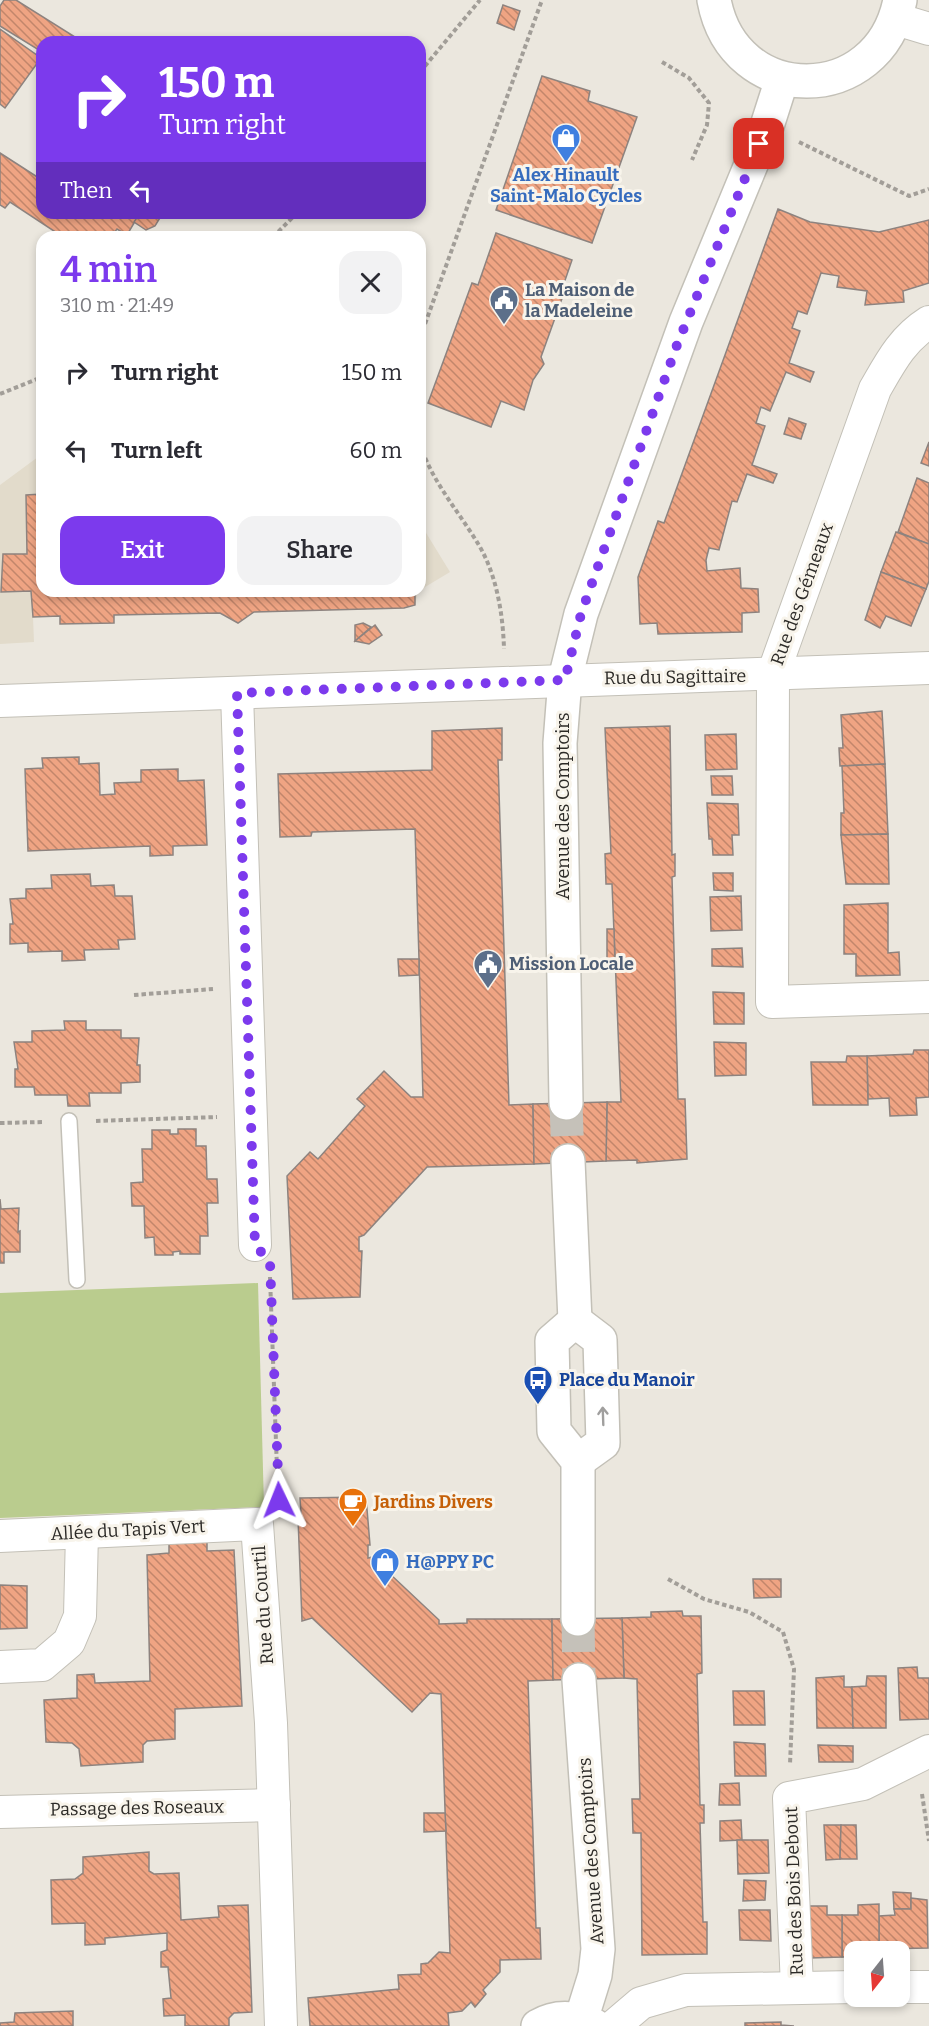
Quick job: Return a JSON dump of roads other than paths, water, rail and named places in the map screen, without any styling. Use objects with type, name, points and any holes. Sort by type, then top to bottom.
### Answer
[{"type":"street","points":[[714,0],[717,19],[732,46],[754,66],[782,79],[810,82],[838,77],[863,64],[883,43],[898,9],[929,29]]},
{"type":"street","name":"Avenue des Comptoirs","points":[[566,1103],[560,742],[565,680],[581,614],[681,334],[767,126],[782,79]]},
{"type":"street","name":"Rue des Gémeaux","points":[[929,322],[916,330],[895,353],[875,389],[773,674],[772,1002],[929,997]]},
{"type":"street","name":"Rue du Sagittaire","points":[[0,702],[929,668]]},
{"type":"street","points":[[237,693],[255,1245]]},
{"type":"street","points":[[568,1161],[575,1321]]},
{"type":"street","points":[[575,1321],[552,1341],[554,1431],[578,1461],[578,1619]]},
{"type":"street","points":[[575,1321],[600,1340],[603,1428],[603,1443],[578,1461]]},
{"type":"street","name":"Allée du Tapis Vert","points":[[0,1536],[257,1524]]},
{"type":"street","name":"Rue du Courtil","points":[[257,1524],[274,1805],[281,2026]]},
{"type":"street","points":[[0,1667],[42,1665],[69,1642],[80,1616],[82,1533]]},
{"type":"street","name":"Avenue des Comptoirs","points":[[579,1680],[598,1949],[588,2023]]},
{"type":"street","name":"Rue des Bois Debout","points":[[797,1987],[789,1798],[863,1784],[923,1754]]},
{"type":"street","name":"Passage des Roseaux","points":[[0,1812],[274,1805]]},
{"type":"street","points":[[614,2026],[641,2003],[686,1990],[844,1987]]},
{"type":"street","points":[[910,1987],[929,1987]]},
{"type":"street","points":[[538,2026],[563,2018],[588,2023]]},
{"type":"lane","points":[[69,1121],[77,1280]]},
{"type":"tunnel","points":[[566,1103],[568,1161]]},
{"type":"tunnel","points":[[578,1619],[579,1680]]},
{"type":"place","name":"Alex Hinault Saint-Malo Cycles","points":[[566,164]]},
{"type":"place","name":"La Maison de la Madeleine","points":[[504,326]]},
{"type":"place","name":"Mission Locale","points":[[488,990]]},
{"type":"place","name":"Place du Manoir","points":[[538,1406]]},
{"type":"place","name":"Jardins Divers","points":[[353,1528]]},
{"type":"place","name":"H@PPY PC","points":[[385,1588]]}]
